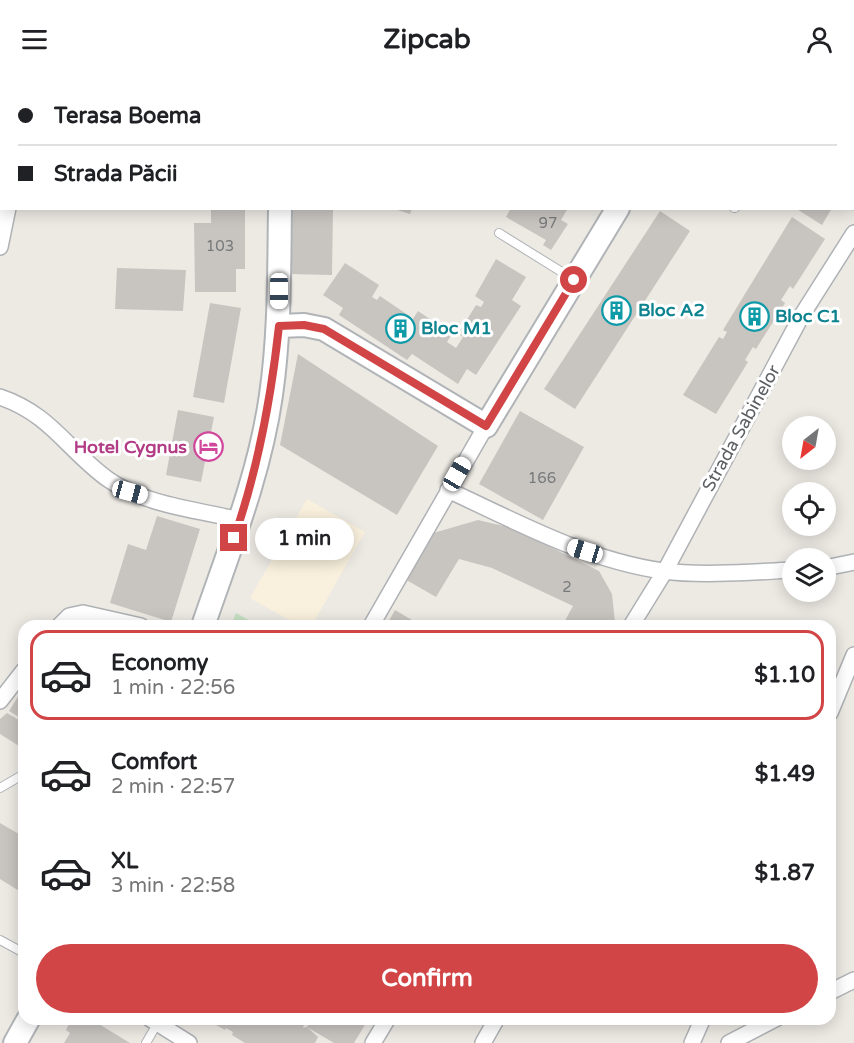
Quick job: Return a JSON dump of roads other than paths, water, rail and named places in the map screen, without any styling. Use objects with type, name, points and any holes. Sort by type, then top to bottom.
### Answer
[{"type":"street","points":[[0,246],[8,210]]},
{"type":"street","points":[[205,620],[240,520],[258,459],[271,396],[279,326],[280,210]]},
{"type":"street","points":[[373,620],[448,490],[617,210]]},
{"type":"street","name":"Strada Sabinelor","points":[[635,620],[665,571],[802,315],[854,233]]},
{"type":"street","points":[[279,326],[304,325],[324,329],[486,426]]},
{"type":"street","points":[[0,397],[32,410],[107,478],[130,492],[240,520]]},
{"type":"street","points":[[448,490],[566,544],[625,563],[665,571],[782,570]]},
{"type":"street","points":[[836,566],[854,562]]},
{"type":"street","points":[[65,620],[69,616],[83,613],[103,620]]},
{"type":"street","points":[[836,698],[854,655]]},
{"type":"street","points":[[0,701],[18,678]]},
{"type":"street","points":[[836,989],[854,980]]},
{"type":"street","points":[[15,1043],[24,1025]]},
{"type":"street","points":[[160,1025],[189,1043]]},
{"type":"street","points":[[373,1043],[384,1025]]},
{"type":"street","points":[[483,1043],[493,1025]]},
{"type":"street","points":[[692,1043],[700,1025]]},
{"type":"street","points":[[729,1043],[764,1025]]},
{"type":"lane","points":[[499,233],[574,280]]},
{"type":"lane","points":[[0,788],[18,778]]},
{"type":"lane","points":[[0,940],[18,949]]},
{"type":"lane","points":[[146,1043],[152,1025]]},
{"type":"place","name":"Bloc A2","points":[[617,310]]},
{"type":"place","name":"Bloc C1","points":[[754,316]]},
{"type":"place","name":"Bloc M1","points":[[400,328]]},
{"type":"place","name":"Hotel Cygnus","points":[[208,447]]}]
